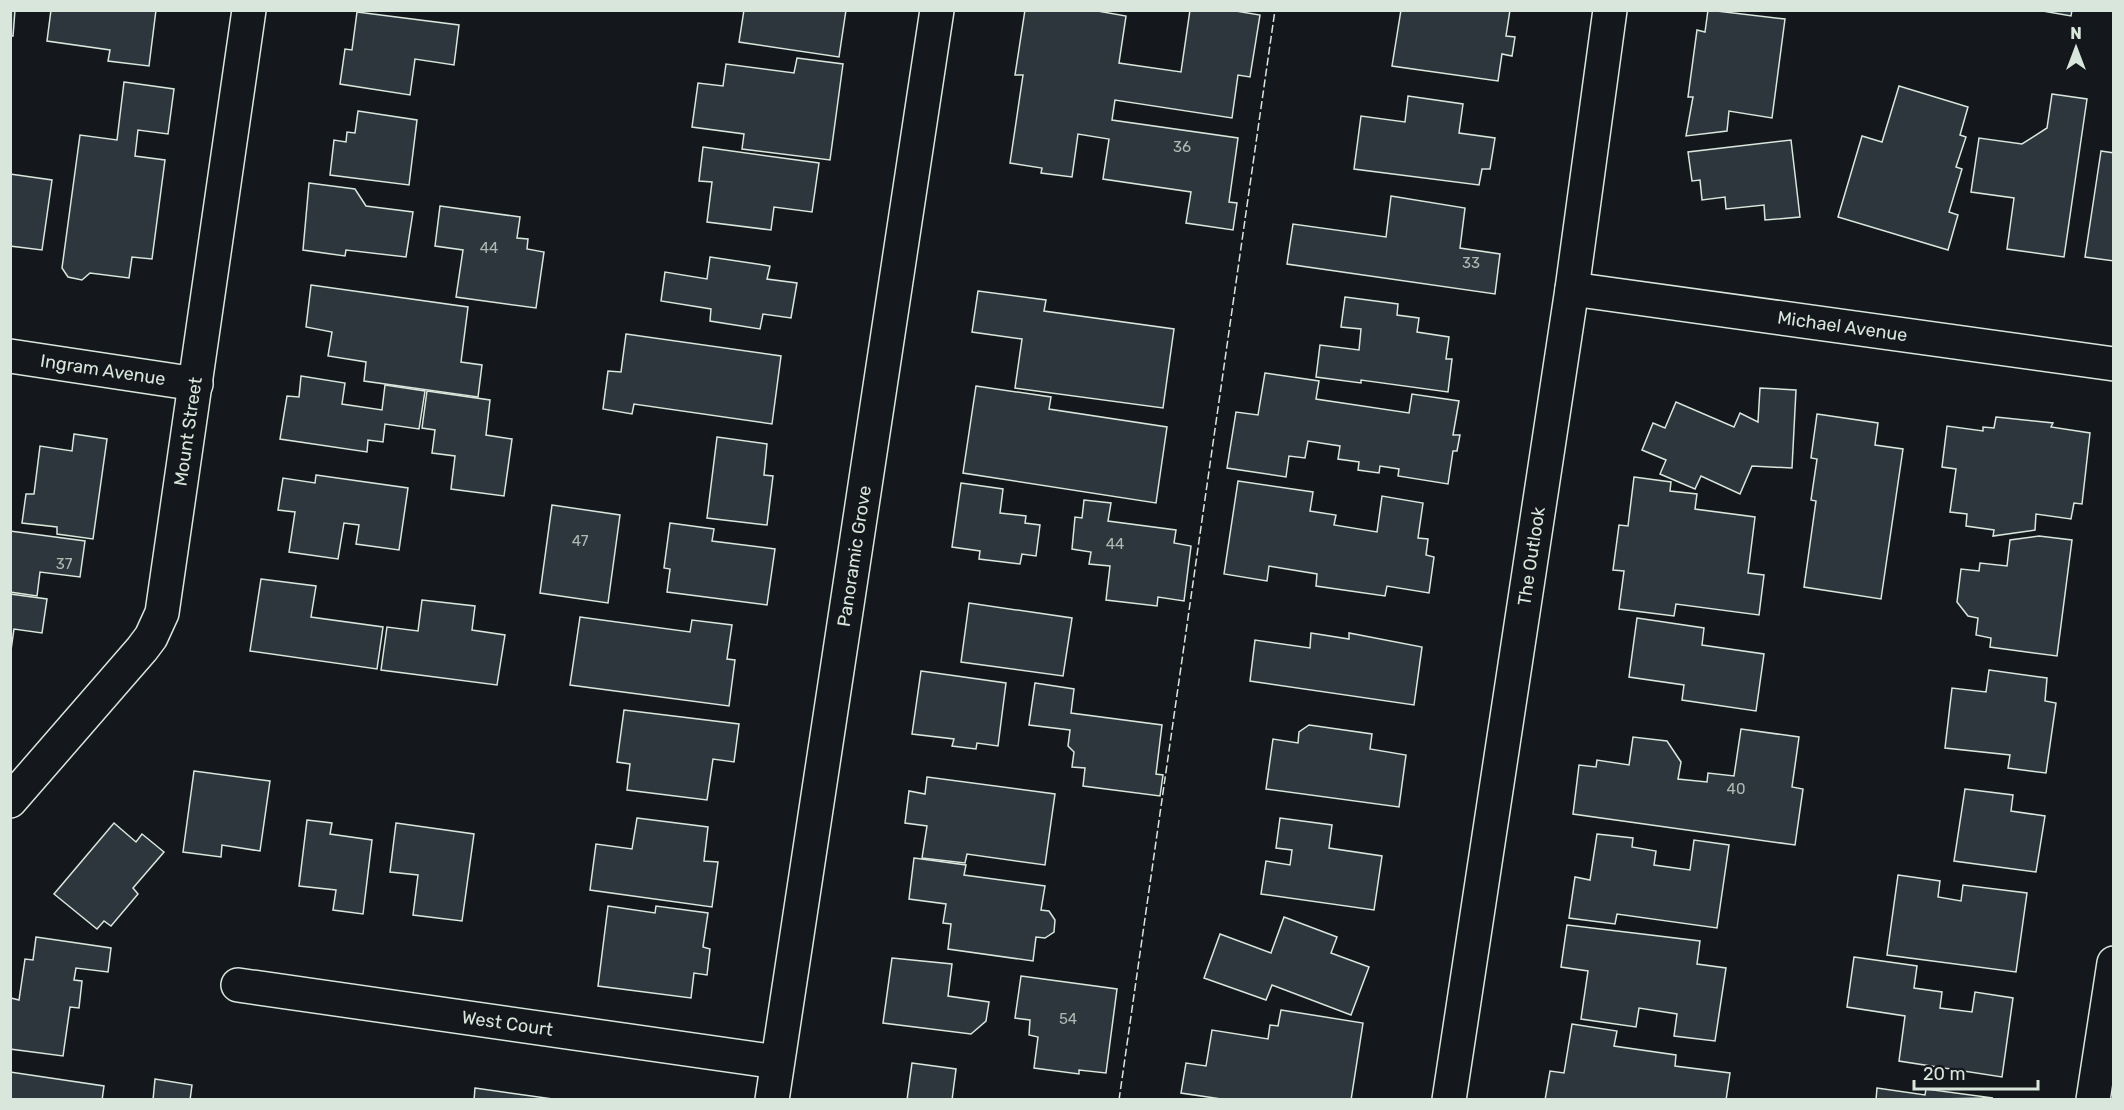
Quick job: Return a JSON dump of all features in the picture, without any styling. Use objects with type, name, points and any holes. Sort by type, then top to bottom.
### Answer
[{"type":"street","name":"Mount Street","points":[[10,801],[142,649],[157,625],[165,601],[249,10]]},
{"type":"street","name":"Panoramic Grove","points":[[772,1100],[937,10]]},
{"type":"street","name":"The Outlook","points":[[1449,1100],[1572,289],[1610,10]]},
{"type":"street","name":"Michael Avenue","points":[[1572,289],[2114,364]]},
{"type":"street","name":"Ingram Avenue","points":[[10,356],[196,384]]},
{"type":"street","points":[[2093,1100],[2114,963]]},
{"type":"street","name":"West Court","points":[[238,985],[777,1062]]},
{"type":"building","points":[[10,10],[15,10],[13,36],[10,36]]},
{"type":"building","points":[[51,10],[156,10],[149,66],[108,61],[110,50],[47,41]]},
{"type":"building","points":[[744,10],[846,10],[839,57],[739,42]]},
{"type":"building","points":[[1025,10],[1092,10],[1126,16],[1119,63],[1181,72],[1190,10],[1230,10],[1260,15],[1250,77],[1238,75],[1232,118],[1115,100],[1112,120],[1238,138],[1229,202],[1237,203],[1233,230],[1186,223],[1191,192],[1103,179],[1109,139],[1078,134],[1072,177],[1041,173],[1042,168],[1010,163],[1023,75],[1015,75]]},
{"type":"building","points":[[1401,10],[1510,10],[1506,36],[1515,37],[1512,56],[1502,54],[1498,81],[1392,66]]},
{"type":"building","points":[[1708,10],[1785,19],[1772,118],[1729,111],[1727,131],[1686,136],[1693,97],[1688,97],[1697,30],[1705,32]]},
{"type":"building","points":[[2037,10],[2072,10],[2071,16]]},
{"type":"building","points":[[357,12],[459,25],[454,65],[415,59],[410,95],[340,84],[345,49],[352,50]]},
{"type":"building","points":[[797,58],[843,64],[830,160],[742,149],[744,134],[692,127],[698,83],[723,86],[726,64],[794,73]]},
{"type":"building","points":[[124,82],[174,89],[168,134],[138,130],[135,156],[165,160],[152,259],[132,257],[129,278],[90,273],[82,280],[68,277],[62,268],[80,135],[117,140]]},
{"type":"building","points":[[1899,86],[1968,107],[1960,135],[1966,137],[1956,167],[1962,169],[1949,212],[1958,215],[1948,250],[1838,217],[1862,136],[1882,142]]},
{"type":"building","points":[[2052,94],[2087,99],[2064,257],[2007,249],[2014,198],[1971,192],[1979,138],[2022,144],[2047,128]]},
{"type":"building","points":[[1408,96],[1463,104],[1459,133],[1495,138],[1490,169],[1482,169],[1479,185],[1354,169],[1361,116],[1405,122]]},
{"type":"building","points":[[358,111],[417,120],[409,185],[330,175],[334,140],[346,142],[347,132],[355,133]]},
{"type":"building","points":[[1791,140],[1800,217],[1765,220],[1764,205],[1726,209],[1725,197],[1702,200],[1700,180],[1692,181],[1688,152]]},
{"type":"building","points":[[703,147],[819,163],[812,212],[774,207],[771,230],[707,222],[712,182],[699,181]]},
{"type":"building","points":[[2101,151],[2114,153],[2114,261],[2085,257]]},
{"type":"building","points":[[10,174],[52,180],[42,250],[10,246]]},
{"type":"building","points":[[309,183],[355,189],[366,206],[413,212],[406,257],[346,250],[345,256],[303,250]]},
{"type":"building","points":[[1391,196],[1465,208],[1460,248],[1500,254],[1495,294],[1287,264],[1293,224],[1386,237]]},
{"type":"building","points":[[440,206],[520,217],[517,238],[528,239],[527,249],[544,252],[536,308],[456,297],[463,250],[435,246]]},
{"type":"building","points":[[710,257],[770,266],[767,279],[797,283],[791,318],[763,314],[760,329],[710,321],[711,309],[661,301],[665,272],[707,279]]},
{"type":"building","points":[[311,285],[468,307],[461,362],[482,365],[478,397],[364,381],[366,362],[328,356],[332,332],[306,327]]},
{"type":"building","points":[[978,291],[1046,300],[1044,311],[1174,329],[1163,408],[1015,388],[1022,339],[972,332]]},
{"type":"building","points":[[1345,297],[1398,304],[1397,315],[1419,318],[1417,332],[1449,337],[1446,359],[1452,359],[1448,392],[1361,380],[1361,383],[1316,377],[1320,345],[1359,350],[1361,329],[1341,327]]},
{"type":"building","points":[[626,334],[781,356],[772,424],[634,404],[632,414],[603,409],[608,371],[621,372]]},
{"type":"building","points":[[1265,373],[1319,381],[1316,399],[1409,413],[1412,394],[1459,401],[1453,435],[1460,435],[1457,451],[1453,451],[1448,484],[1398,476],[1399,469],[1380,466],[1379,473],[1358,470],[1359,462],[1338,459],[1340,446],[1308,441],[1305,458],[1289,456],[1286,477],[1227,468],[1236,412],[1258,415]]},
{"type":"building","points":[[301,376],[345,383],[342,404],[382,410],[385,385],[425,391],[419,429],[385,424],[383,442],[368,440],[367,452],[280,439],[287,396],[299,397]]},
{"type":"building","points":[[976,386],[1051,397],[1049,409],[1167,427],[1156,503],[963,473]]},
{"type":"building","points":[[1760,388],[1796,390],[1792,468],[1752,466],[1740,494],[1701,476],[1695,489],[1660,474],[1666,460],[1642,450],[1653,423],[1665,428],[1676,402],[1734,427],[1740,413],[1758,422]]},
{"type":"building","points":[[427,391],[490,400],[486,435],[512,439],[504,496],[451,489],[455,456],[432,453],[435,430],[422,428]]},
{"type":"building","points":[[1817,414],[1878,423],[1875,445],[1903,449],[1881,599],[1804,587],[1816,501],[1811,500],[1817,459],[1811,458]]},
{"type":"building","points":[[1996,417],[2053,423],[2051,427],[2090,433],[2082,504],[2074,503],[2071,519],[2036,514],[2035,530],[1993,536],[1994,530],[1966,526],[1967,514],[1950,512],[1956,469],[1942,467],[1947,426],[1983,431],[1983,427],[1994,428]]},
{"type":"building","points":[[74,434],[107,439],[93,539],[57,534],[57,527],[22,523],[26,494],[34,494],[40,446],[72,451]]},
{"type":"building","points":[[717,437],[767,444],[764,475],[773,476],[767,525],[707,518]]},
{"type":"building","points":[[316,475],[408,488],[399,550],[356,544],[359,525],[344,523],[338,559],[289,552],[295,512],[278,510],[283,478],[315,483]]},
{"type":"building","points":[[1634,477],[1671,482],[1670,491],[1697,494],[1695,509],[1755,517],[1748,573],[1764,575],[1759,615],[1676,604],[1674,616],[1619,609],[1624,571],[1613,570],[1619,525],[1628,526]]},
{"type":"building","points":[[1238,481],[1313,492],[1310,511],[1336,515],[1334,525],[1377,532],[1382,496],[1423,503],[1418,538],[1428,539],[1426,555],[1434,557],[1429,593],[1387,586],[1385,596],[1316,586],[1317,574],[1269,566],[1267,581],[1224,574]]},
{"type":"building","points":[[961,483],[1003,489],[1000,513],[1026,516],[1025,523],[1040,525],[1036,556],[1022,554],[1020,564],[979,559],[980,551],[952,547]]},
{"type":"building","points":[[1084,500],[1111,503],[1108,521],[1176,530],[1174,543],[1191,546],[1184,601],[1158,597],[1157,606],[1106,600],[1110,566],[1089,564],[1091,552],[1072,549],[1075,517],[1082,518]]},
{"type":"building","points":[[552,505],[620,515],[608,603],[540,593]]},
{"type":"building","points":[[670,523],[714,529],[712,541],[775,549],[767,605],[667,592],[670,569],[664,568]]},
{"type":"building","points":[[10,531],[85,541],[80,577],[40,572],[37,596],[10,592]]},
{"type":"building","points":[[2039,536],[2072,540],[2057,656],[1990,647],[1991,638],[1976,635],[1978,618],[1968,616],[1957,602],[1961,569],[1979,571],[1980,563],[2007,566],[2010,540]]},
{"type":"building","points":[[261,579],[316,586],[311,617],[383,627],[377,669],[250,651]]},
{"type":"building","points":[[10,594],[47,599],[42,633],[14,629],[10,657]]},
{"type":"building","points":[[422,600],[475,606],[472,630],[505,635],[497,685],[381,670],[387,627],[418,631]]},
{"type":"building","points":[[969,603],[1072,618],[1063,676],[961,662]]},
{"type":"building","points":[[580,617],[690,632],[692,620],[732,625],[727,659],[735,660],[729,706],[570,685]]},
{"type":"building","points":[[1637,618],[1704,628],[1702,645],[1764,654],[1756,711],[1682,700],[1684,685],[1629,677]]},
{"type":"building","points":[[1311,633],[1349,639],[1349,633],[1422,647],[1414,705],[1250,681],[1255,640],[1310,648]]},
{"type":"building","points":[[1989,670],[2047,678],[2045,701],[2056,703],[2046,773],[2008,768],[2010,755],[1945,748],[1952,688],[1986,692]]},
{"type":"building","points":[[921,671],[1006,683],[998,746],[977,743],[976,749],[952,746],[954,739],[912,734]]},
{"type":"building","points":[[1035,683],[1074,689],[1071,713],[1162,725],[1156,774],[1163,775],[1160,796],[1083,786],[1085,768],[1072,767],[1074,752],[1068,746],[1070,730],[1029,725]]},
{"type":"building","points":[[624,710],[739,724],[734,762],[713,759],[707,800],[627,790],[630,764],[617,762]]},
{"type":"building","points":[[1309,725],[1372,734],[1370,749],[1406,755],[1399,807],[1266,789],[1273,739],[1298,743],[1299,732]]},
{"type":"building","points":[[1741,729],[1799,737],[1792,787],[1803,789],[1795,845],[1573,814],[1579,765],[1596,767],[1597,760],[1629,765],[1633,737],[1667,741],[1681,762],[1678,779],[1707,782],[1708,773],[1734,776]]},
{"type":"building","points":[[194,771],[270,781],[260,851],[222,845],[221,857],[183,852]]},
{"type":"building","points":[[927,777],[1055,794],[1045,865],[967,854],[965,863],[922,858],[927,826],[905,823],[909,791],[925,794]]},
{"type":"building","points":[[1965,789],[2013,795],[2011,811],[2045,816],[2036,872],[1954,861]]},
{"type":"building","points":[[637,818],[708,827],[704,861],[718,862],[712,907],[590,890],[596,844],[632,849]]},
{"type":"building","points":[[1280,818],[1332,825],[1329,848],[1382,856],[1374,910],[1261,894],[1266,861],[1290,865],[1292,850],[1276,848]]},
{"type":"building","points":[[307,820],[332,823],[330,834],[372,840],[363,914],[333,910],[336,890],[299,886]]},
{"type":"building","points":[[114,823],[136,842],[142,834],[164,852],[133,888],[138,894],[111,926],[104,921],[97,929],[54,894]]},
{"type":"building","points":[[396,823],[474,834],[462,921],[413,915],[418,875],[390,872]]},
{"type":"building","points":[[1597,834],[1633,838],[1632,847],[1656,851],[1654,865],[1690,870],[1694,840],[1729,845],[1717,928],[1617,914],[1615,924],[1569,918],[1575,877],[1590,880]]},
{"type":"building","points":[[914,858],[966,865],[964,875],[1045,886],[1041,910],[1049,911],[1055,920],[1054,932],[1045,938],[1036,937],[1033,961],[948,949],[951,924],[943,923],[946,904],[909,899]]},
{"type":"building","points":[[1898,875],[1940,881],[1938,897],[1961,901],[1963,885],[2027,893],[2016,972],[1887,955]]},
{"type":"building","points":[[608,906],[655,913],[656,906],[708,913],[703,947],[710,949],[707,975],[694,973],[691,998],[598,986]]},
{"type":"building","points":[[1284,917],[1337,937],[1331,953],[1369,967],[1351,1015],[1272,985],[1266,1000],[1204,978],[1220,934],[1271,953]]},
{"type":"building","points":[[1567,925],[1700,941],[1697,964],[1726,968],[1715,1041],[1674,1036],[1677,1014],[1639,1008],[1636,1027],[1581,1019],[1588,971],[1561,967]]},
{"type":"building","points":[[36,937],[111,948],[108,972],[76,968],[74,980],[82,981],[79,1008],[70,1007],[63,1056],[10,1049],[11,998],[19,1000],[25,959],[33,960]]},
{"type":"building","points":[[1854,957],[1917,966],[1914,988],[1942,992],[1940,1008],[1972,1012],[1975,992],[2013,998],[2002,1077],[1899,1061],[1905,1016],[1847,1007]]},
{"type":"building","points":[[892,958],[952,964],[948,996],[989,1002],[986,1021],[971,1034],[883,1023]]},
{"type":"building","points":[[1021,976],[1117,989],[1106,1073],[1079,1070],[1079,1074],[1034,1068],[1038,1037],[1029,1035],[1030,1020],[1015,1018]]},
{"type":"building","points":[[1281,1010],[1363,1023],[1351,1100],[1228,1100],[1181,1093],[1186,1063],[1206,1066],[1212,1030],[1268,1039],[1270,1025],[1278,1026]]},
{"type":"building","points":[[1572,1024],[1617,1031],[1614,1046],[1676,1055],[1675,1066],[1730,1073],[1726,1100],[1545,1100],[1550,1071],[1564,1073]]},
{"type":"building","points":[[912,1063],[956,1069],[952,1100],[907,1100]]},
{"type":"building","points":[[10,1072],[104,1086],[102,1100],[10,1100]]},
{"type":"building","points":[[155,1079],[192,1085],[190,1100],[153,1100]]},
{"type":"building","points":[[475,1088],[560,1100],[474,1100]]},
{"type":"building","points":[[1877,1088],[1925,1095],[1926,1089],[1993,1098],[1876,1100]]},
{"type":"fence","points":[[1119,1100],[1275,10]]}]
